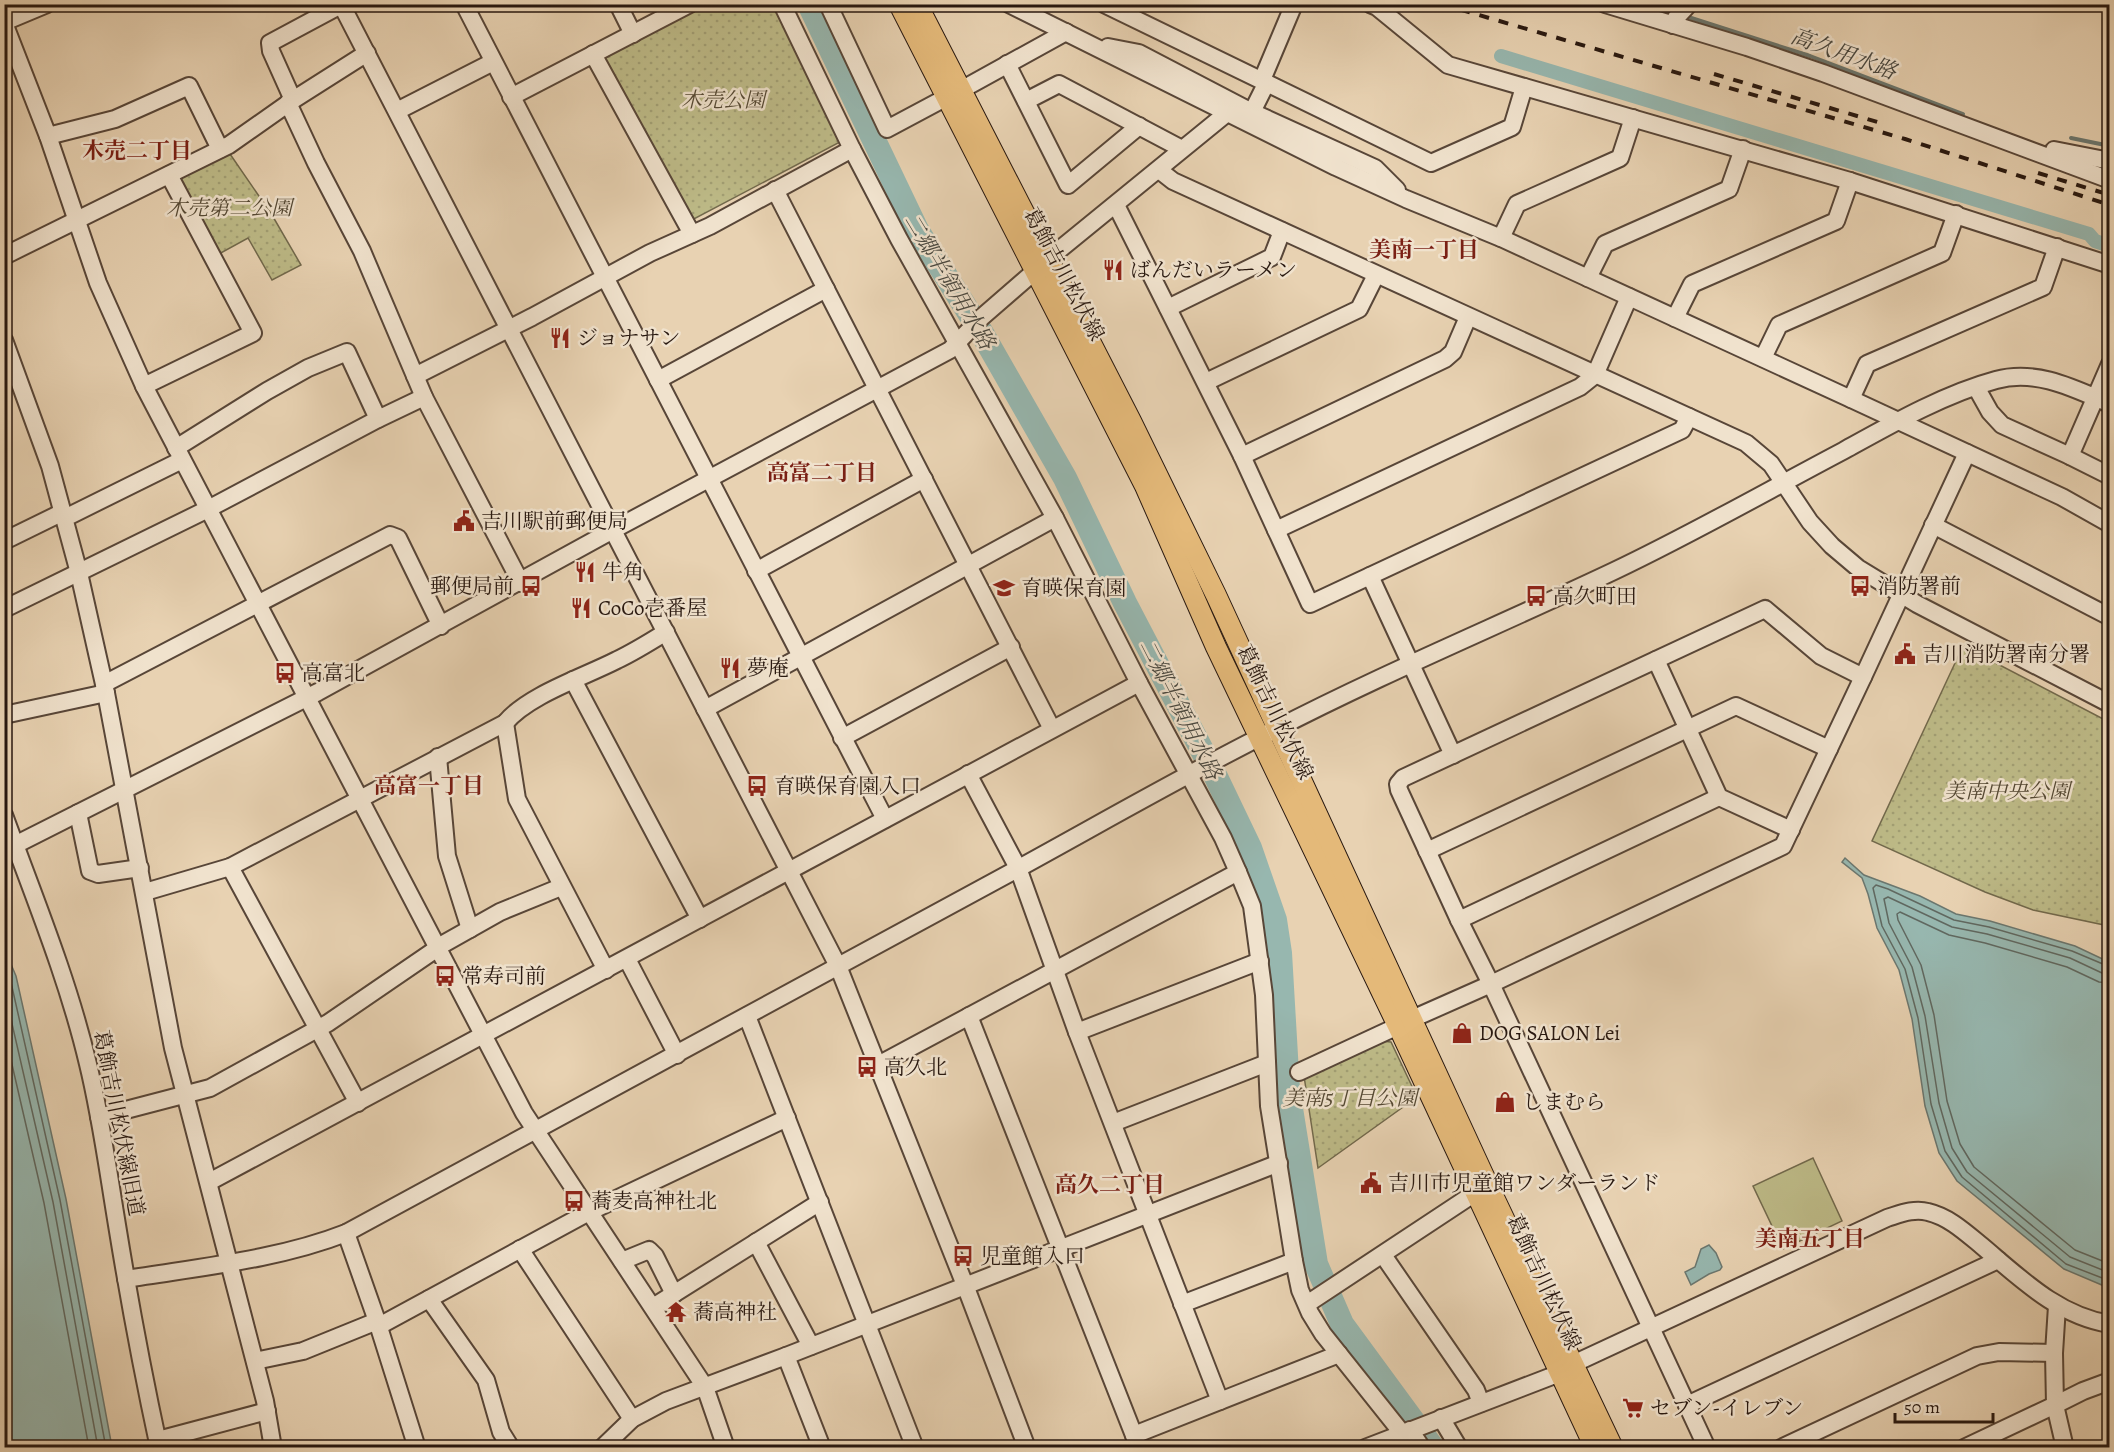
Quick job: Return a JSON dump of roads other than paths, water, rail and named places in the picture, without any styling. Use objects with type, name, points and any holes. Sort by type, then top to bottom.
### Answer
[{"type":"main road","name":"葛飾吉川松伏線","points":[[899,4],[954,93]]},
{"type":"main road","name":"葛飾吉川松伏線","points":[[917,4],[954,93],[1042,265],[1158,476],[1277,728],[1405,1022],[1475,1192],[1567,1369],[1613,1448]]},
{"type":"main road","name":"葛飾吉川松伏線","points":[[1042,265],[1259,737],[1405,1022],[1567,1369],[1595,1448]]},
{"type":"street","points":[[47,4],[4,22],[48,136],[98,283],[144,386],[534,1131],[705,1387],[726,1448]]},
{"type":"street","points":[[464,4],[885,819]]},
{"type":"street","points":[[618,4],[633,34]]},
{"type":"street","points":[[511,97],[690,4]]},
{"type":"street","points":[[782,4],[899,239],[961,339],[1139,683],[1192,772],[1223,838],[1252,906],[1260,961],[1269,1106],[1300,1290],[1323,1334],[1338,1354],[1422,1448]]},
{"type":"street","points":[[828,4],[887,129],[1066,32]]},
{"type":"street","points":[[1009,4],[1275,138],[1763,358],[2062,497],[2109,524]]},
{"type":"street","points":[[1104,4],[1262,85],[1431,163],[1512,127],[1524,87]]},
{"type":"street","points":[[1252,112],[1294,4]]},
{"type":"street","points":[[1370,4],[1377,7],[1448,65],[1850,180],[2109,265]]},
{"type":"street","points":[[1605,4],[1681,14],[1823,73],[2109,180]]},
{"type":"street","points":[[521,583],[424,396],[362,251],[316,163],[271,51],[270,43],[341,5],[838,966],[1027,1448]]},
{"type":"street","points":[[1087,43],[1139,53],[1252,112],[1375,168],[1406,199]]},
{"type":"street","points":[[4,256],[220,149],[367,53]]},
{"type":"street","points":[[593,54],[692,234]]},
{"type":"street","points":[[397,111],[493,62]]},
{"type":"street","points":[[1007,64],[1068,185],[1138,126]]},
{"type":"street","points":[[1026,101],[1059,84],[1182,149]]},
{"type":"street","points":[[48,136],[115,119],[189,86],[220,149]]},
{"type":"street","points":[[15,845],[307,698],[521,583],[613,530],[950,350],[978,321],[1042,265],[1227,113]]},
{"type":"street","points":[[1501,238],[1517,204],[1620,158],[1633,118]]},
{"type":"street","points":[[2009,142],[2109,161]]},
{"type":"street","points":[[415,376],[606,279],[650,253],[710,226],[852,148]]},
{"type":"street","points":[[1588,278],[1605,244],[1729,189],[1743,149]]},
{"type":"street","points":[[1159,170],[1173,181],[1746,443],[1771,464],[1810,522],[1832,546],[1858,568],[1900,595],[2109,704]]},
{"type":"street","points":[[144,386],[253,333],[169,175]]},
{"type":"street","points":[[1675,318],[1692,284],[1836,221],[1850,180]]},
{"type":"street","points":[[775,190],[1052,729]]},
{"type":"street","points":[[1116,205],[1242,456],[1310,604],[1682,430],[1689,417]]},
{"type":"street","points":[[1763,358],[1779,325],[1942,253],[1956,214]]},
{"type":"street","points":[[1168,308],[1272,257],[1282,231]]},
{"type":"street","points":[[1851,399],[1867,364],[2043,287],[2057,247]]},
{"type":"street","points":[[1206,382],[1359,309],[1376,275]]},
{"type":"street","points":[[658,380],[826,289]]},
{"type":"street","points":[[1275,530],[1580,387],[1594,375],[1629,297]]},
{"type":"street","points":[[1242,456],[1445,359],[1453,352],[1468,317]]},
{"type":"street","points":[[4,340],[51,466],[79,573],[105,688],[173,1048],[255,1361],[273,1448]]},
{"type":"street","points":[[4,541],[57,515],[71,515],[179,454],[278,385],[308,368],[347,352],[378,419]]},
{"type":"street","points":[[2070,456],[2102,401],[2109,364]]},
{"type":"street","points":[[126,1279],[289,1251],[320,1244],[346,1233],[677,1055],[1192,772],[1277,728],[1411,664],[1616,570],[1898,422],[2001,378],[2027,376],[2056,381],[2102,401]]},
{"type":"street","points":[[1977,387],[1990,412],[2002,425],[2109,476]]},
{"type":"street","points":[[4,609],[208,509],[424,396]]},
{"type":"street","points":[[1299,1072],[1783,846],[1967,453]]},
{"type":"street","points":[[756,571],[924,479]]},
{"type":"street","points":[[705,709],[1055,518]]},
{"type":"street","points":[[1933,525],[2109,617]]},
{"type":"street","points":[[4,715],[105,688],[257,603],[390,535],[398,538],[441,626]]},
{"type":"street","points":[[1370,576],[1454,755]]},
{"type":"street","points":[[1707,1448],[1459,920],[1398,784],[1403,778],[1765,609],[1821,656],[1863,677]]},
{"type":"street","points":[[145,892],[230,867],[505,723],[515,711],[573,680],[618,660],[666,632]]},
{"type":"street","points":[[842,738],[1011,647]]},
{"type":"street","points":[[1656,660],[1719,797],[1791,830]]},
{"type":"street","points":[[573,680],[699,919]]},
{"type":"street","points":[[208,1182],[1139,683]]},
{"type":"street","points":[[1427,851],[1736,706],[1830,749]]},
{"type":"street","points":[[505,723],[517,799],[606,970]]},
{"type":"street","points":[[438,758],[447,856],[470,929]]},
{"type":"street","points":[[968,774],[1018,868],[1077,1032],[1220,1401]]},
{"type":"street","points":[[1459,920],[1719,797]]},
{"type":"street","points":[[78,813],[90,871],[98,874],[140,868]]},
{"type":"street","name":"葛飾吉川松伏線旧道","points":[[4,815],[43,920],[88,1064],[158,1444]]},
{"type":"street","points":[[230,867],[358,1103]]},
{"type":"street","points":[[878,1065],[1238,872]]},
{"type":"street","points":[[99,1117],[210,1088],[317,1029],[470,929],[500,912],[561,886]]},
{"type":"street","points":[[627,959],[677,1055]]},
{"type":"street","points":[[1077,1032],[1260,961]]},
{"type":"street","points":[[747,1016],[915,1448]]},
{"type":"street","points":[[969,1016],[1136,1441],[1220,1401],[1338,1354]]},
{"type":"street","points":[[1113,1123],[1267,1064]]},
{"type":"street","points":[[255,1361],[303,1351],[378,1324],[429,1299],[589,1212],[787,1118]]},
{"type":"street","points":[[602,1448],[632,1419],[666,1401],[1279,1163]]},
{"type":"street","points":[[1306,1304],[1335,1287],[1475,1192]]},
{"type":"street","points":[[653,1307],[820,1202]]},
{"type":"street","points":[[1365,1448],[1567,1369],[1887,1218],[1907,1211],[1925,1211],[1958,1226],[2057,1306],[2081,1317],[2109,1324]]},
{"type":"street","points":[[346,1233],[378,1324],[417,1448]]},
{"type":"street","points":[[756,1242],[812,1346]]},
{"type":"street","points":[[520,1249],[632,1419]]},
{"type":"street","points":[[622,1261],[649,1250],[655,1256],[674,1294]]},
{"type":"street","points":[[1383,1255],[1476,1390],[1481,1403]]},
{"type":"street","points":[[1687,1406],[1998,1260]]},
{"type":"street","points":[[1182,1304],[1294,1261]]},
{"type":"street","points":[[429,1299],[486,1380],[501,1432],[512,1448]]},
{"type":"street","points":[[2057,1306],[2054,1353],[2055,1405],[2065,1448]]},
{"type":"street","points":[[1781,1448],[1977,1356],[1999,1352],[2054,1353]]},
{"type":"street","points":[[786,1356],[822,1448]]},
{"type":"street","points":[[1964,1448],[2083,1391],[2109,1381]]},
{"type":"street","points":[[158,1444],[267,1411]]},
{"type":"street","points":[[1436,1420],[1459,1448]]},
{"type":"water","points":[[1845,858],[1864,875],[1920,896],[1956,914],[1990,921],[2075,946],[2109,962],[2109,1288],[2064,1269],[1957,1181],[1939,1153],[1925,1106],[1912,1019],[1899,970],[1877,928],[1862,878],[1842,862]]},
{"type":"water","points":[[4,948],[16,976],[66,1199],[112,1447],[5,1447]]},
{"type":"water","points":[[1709,1245],[1716,1253],[1722,1267],[1691,1285],[1685,1272],[1695,1267],[1701,1249]]},
{"type":"waterway","name":"二郷半領用水路","points":[[809,4],[917,230],[983,335],[1065,478],[1125,603],[1216,777],[1250,848],[1275,920],[1280,953],[1288,1090],[1316,1264],[1342,1324],[1433,1448]]},
{"type":"waterway","name":"高久用水路","points":[[1644,4],[1675,13]]},
{"type":"waterway","name":"高久用水路","points":[[1685,16],[1810,56],[1963,114]]},
{"type":"waterway","points":[[1501,56],[2089,234],[2095,241],[2110,246]]},
{"type":"waterway","name":"高久用水路","points":[[2071,138],[2110,146]]},
{"type":"railway","points":[[1441,4],[1905,139],[2110,205]]},
{"type":"railway","points":[[1714,74],[1881,123]]},
{"type":"railway","points":[[2038,173],[2110,195]]},
{"type":"place","name":"ばんだいラーメン","points":[[1113,270]]},
{"type":"place","name":"ジョナサン","points":[[560,338]]},
{"type":"place","name":"吉川駅前郵便局","points":[[464,521]]},
{"type":"place","name":"牛角","points":[[585,572]]},
{"type":"place","name":"郵便局前","points":[[531,586]]},
{"type":"place","name":"消防署前","points":[[1860,586]]},
{"type":"place","name":"育暎保育園","points":[[1004,588]]},
{"type":"place","name":"高久町田","points":[[1536,596]]},
{"type":"place","name":"CoCo壱番屋","points":[[581,608]]},
{"type":"place","name":"吉川消防署南分署","points":[[1905,654]]},
{"type":"place","name":"夢庵","points":[[730,668]]},
{"type":"place","name":"高富北","points":[[285,673]]},
{"type":"place","name":"育暎保育園入口","points":[[757,786]]},
{"type":"place","name":"常寿司前","points":[[445,976]]},
{"type":"place","name":"DOG SALON Lei","points":[[1462,1033]]},
{"type":"place","name":"高久北","points":[[867,1067]]},
{"type":"place","name":"しまむら","points":[[1505,1102]]},
{"type":"place","name":"吉川市児童館ワンダーランド","points":[[1371,1183]]},
{"type":"place","name":"蕎麦高神社北","points":[[574,1201]]},
{"type":"place","name":"児童館入口","points":[[963,1256]]},
{"type":"place","name":"蕎高神社","points":[[676,1312]]},
{"type":"place","name":"セブン-イレブン","points":[[1633,1408]]},
{"type":"district","name":"木売二丁目","points":[[137,150]]},
{"type":"district","name":"美南一丁目","points":[[1424,249]]},
{"type":"district","name":"高富二丁目","points":[[822,472]]},
{"type":"district","name":"高富一丁目","points":[[429,785]]},
{"type":"district","name":"高久二丁目","points":[[1110,1184]]},
{"type":"district","name":"美南五丁目","points":[[1810,1238]]},
{"type":"park label","name":"木売公園","points":[[723,100]]},
{"type":"park label","name":"木売第二公園","points":[[229,208]]},
{"type":"park label","name":"美南中央公園","points":[[2007,791]]},
{"type":"park label","name":"美南5丁目公園","points":[[1350,1098]]}]
